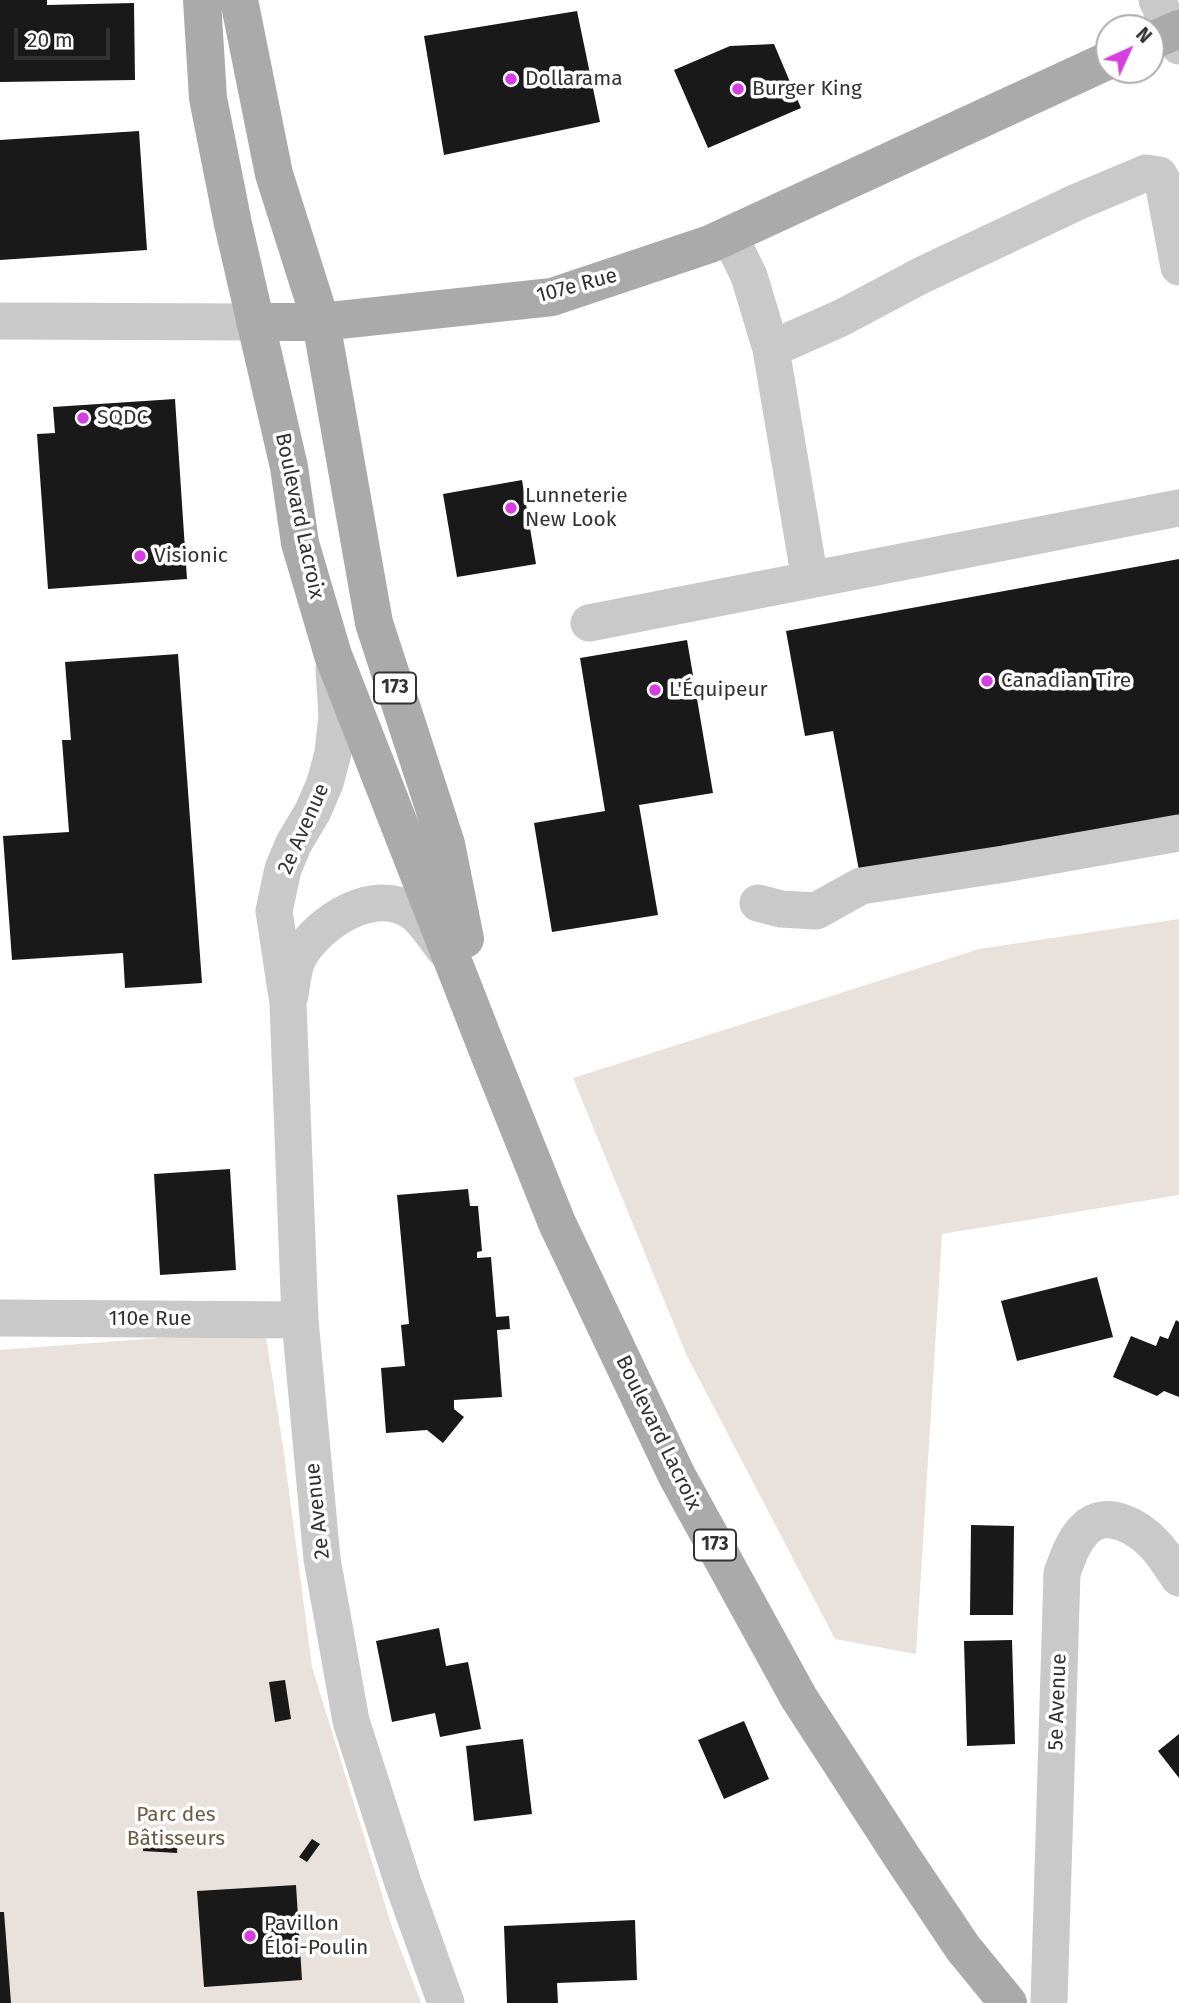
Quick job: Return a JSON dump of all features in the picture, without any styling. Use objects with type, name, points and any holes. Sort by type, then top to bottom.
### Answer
[{"type":"main road","name":"Boulevard Lacroix","points":[[202,0],[208,98],[255,322],[289,467],[300,543],[333,655],[557,1223],[677,1476],[799,1698],[963,1948],[1008,2003]]},
{"type":"main road","name":"Boulevard Lacroix","points":[[239,0],[274,174],[321,321],[374,623],[446,844],[488,1051]]},
{"type":"main road","name":"107e Rue","points":[[255,322],[321,321],[552,297],[710,244],[1095,66]]},
{"type":"street","points":[[771,349],[841,318],[922,275],[1077,202],[1146,173],[1159,175],[1163,182],[1179,267]]},
{"type":"street","points":[[729,235],[749,276],[771,349],[810,580]]},
{"type":"street","name":"107e Rue","points":[[0,321],[255,322]]},
{"type":"street","points":[[589,623],[1179,508]]},
{"type":"street","name":"2e Avenue","points":[[333,655],[337,716],[333,753],[325,783],[313,811],[283,869],[274,911],[288,1003],[300,1320],[323,1559],[351,1721],[403,1883],[446,2003]]},
{"type":"street","points":[[758,904],[781,909],[816,911],[861,886],[1179,833]]},
{"type":"street","name":"2e Avenue","points":[[288,1003],[297,959],[326,924],[367,904],[397,904],[415,913],[455,963]]},
{"type":"street","name":"110e Rue","points":[[0,1318],[300,1320]]},
{"type":"street","name":"5e Avenue","points":[[1049,2003],[1062,1573],[1072,1546],[1086,1527],[1104,1518],[1127,1523],[1155,1545],[1179,1578]]},
{"type":"green space","points":[[1179,919],[1179,1195],[942,1234],[916,1654],[835,1639],[687,1356],[573,1078],[979,949]]},
{"type":"green space","name":"Parc des Bâtisseurs","points":[[265,1330],[312,1667],[392,1927],[421,2003],[0,2003],[0,1350]]},
{"type":"building","points":[[0,0],[47,0],[47,5],[134,3],[135,80],[0,82]]},
{"type":"building","name":"Dollarama","points":[[577,11],[600,122],[444,155],[424,36]]},
{"type":"building","name":"Burger King","points":[[774,44],[801,108],[708,148],[674,70],[730,46]]},
{"type":"building","points":[[139,131],[147,250],[0,260],[0,140]]},
{"type":"building","points":[[175,399],[187,579],[48,589],[37,434],[55,433],[53,407]]},
{"type":"building","points":[[522,480],[536,564],[457,577],[443,494]]},
{"type":"building","name":"Canadian Tire","points":[[1179,559],[1179,818],[860,876],[833,731],[805,736],[786,631]]},
{"type":"building","points":[[687,640],[713,793],[639,805],[658,915],[552,932],[534,823],[605,811],[580,658]]},
{"type":"building","points":[[178,654],[202,983],[125,988],[123,953],[12,960],[3,836],[69,832],[62,740],[71,740],[65,662]]},
{"type":"building","points":[[230,1169],[236,1270],[160,1275],[154,1174]]},
{"type":"building","points":[[468,1189],[470,1206],[478,1206],[482,1251],[477,1252],[477,1258],[491,1257],[496,1317],[509,1316],[510,1329],[497,1330],[502,1397],[454,1400],[454,1409],[464,1417],[443,1443],[427,1430],[386,1433],[381,1368],[405,1366],[401,1325],[409,1324],[397,1195]]},
{"type":"building","points":[[1097,1277],[1113,1337],[1017,1361],[1001,1301]]},
{"type":"building","points":[[1176,1320],[1179,1322],[1179,1397],[1164,1391],[1157,1396],[1113,1377],[1131,1336],[1156,1346],[1160,1336],[1168,1339]]},
{"type":"building","points":[[971,1525],[1014,1526],[1013,1615],[970,1615]]},
{"type":"building","points":[[439,1628],[446,1666],[468,1662],[481,1729],[440,1737],[435,1713],[392,1722],[376,1641]]},
{"type":"building","points":[[1012,1640],[1015,1744],[967,1746],[964,1641]]},
{"type":"building","points":[[285,1680],[291,1719],[275,1722],[269,1682]]},
{"type":"building","points":[[744,1721],[769,1779],[724,1799],[698,1740]]},
{"type":"building","points":[[1179,1734],[1179,1778],[1158,1751]]},
{"type":"building","points":[[523,1739],[532,1814],[474,1821],[466,1746]]},
{"type":"building","points":[[143,1833],[178,1835],[177,1853],[143,1851]]},
{"type":"building","points":[[312,1839],[320,1844],[307,1862],[299,1857]]},
{"type":"building","name":"Pavillon Éloi-Poulin","points":[[296,1885],[302,1980],[204,1987],[197,1891]]},
{"type":"building","points":[[0,1912],[4,1912],[11,2003],[0,2003]]},
{"type":"building","points":[[635,1920],[637,1980],[557,1983],[558,2003],[507,2003],[504,1926]]},
{"type":"place","name":"Dollarama","points":[[511,79]]},
{"type":"place","name":"Burger King","points":[[738,89]]},
{"type":"place","name":"SQDC","points":[[83,418]]},
{"type":"place","name":"Lunneterie New Look","points":[[511,508]]},
{"type":"place","name":"Visionic","points":[[140,556]]},
{"type":"place","name":"Canadian Tire","points":[[987,681]]},
{"type":"place","name":"L'Équipeur","points":[[655,690]]},
{"type":"place","name":"Pavillon Éloi-Poulin","points":[[250,1936]]}]
